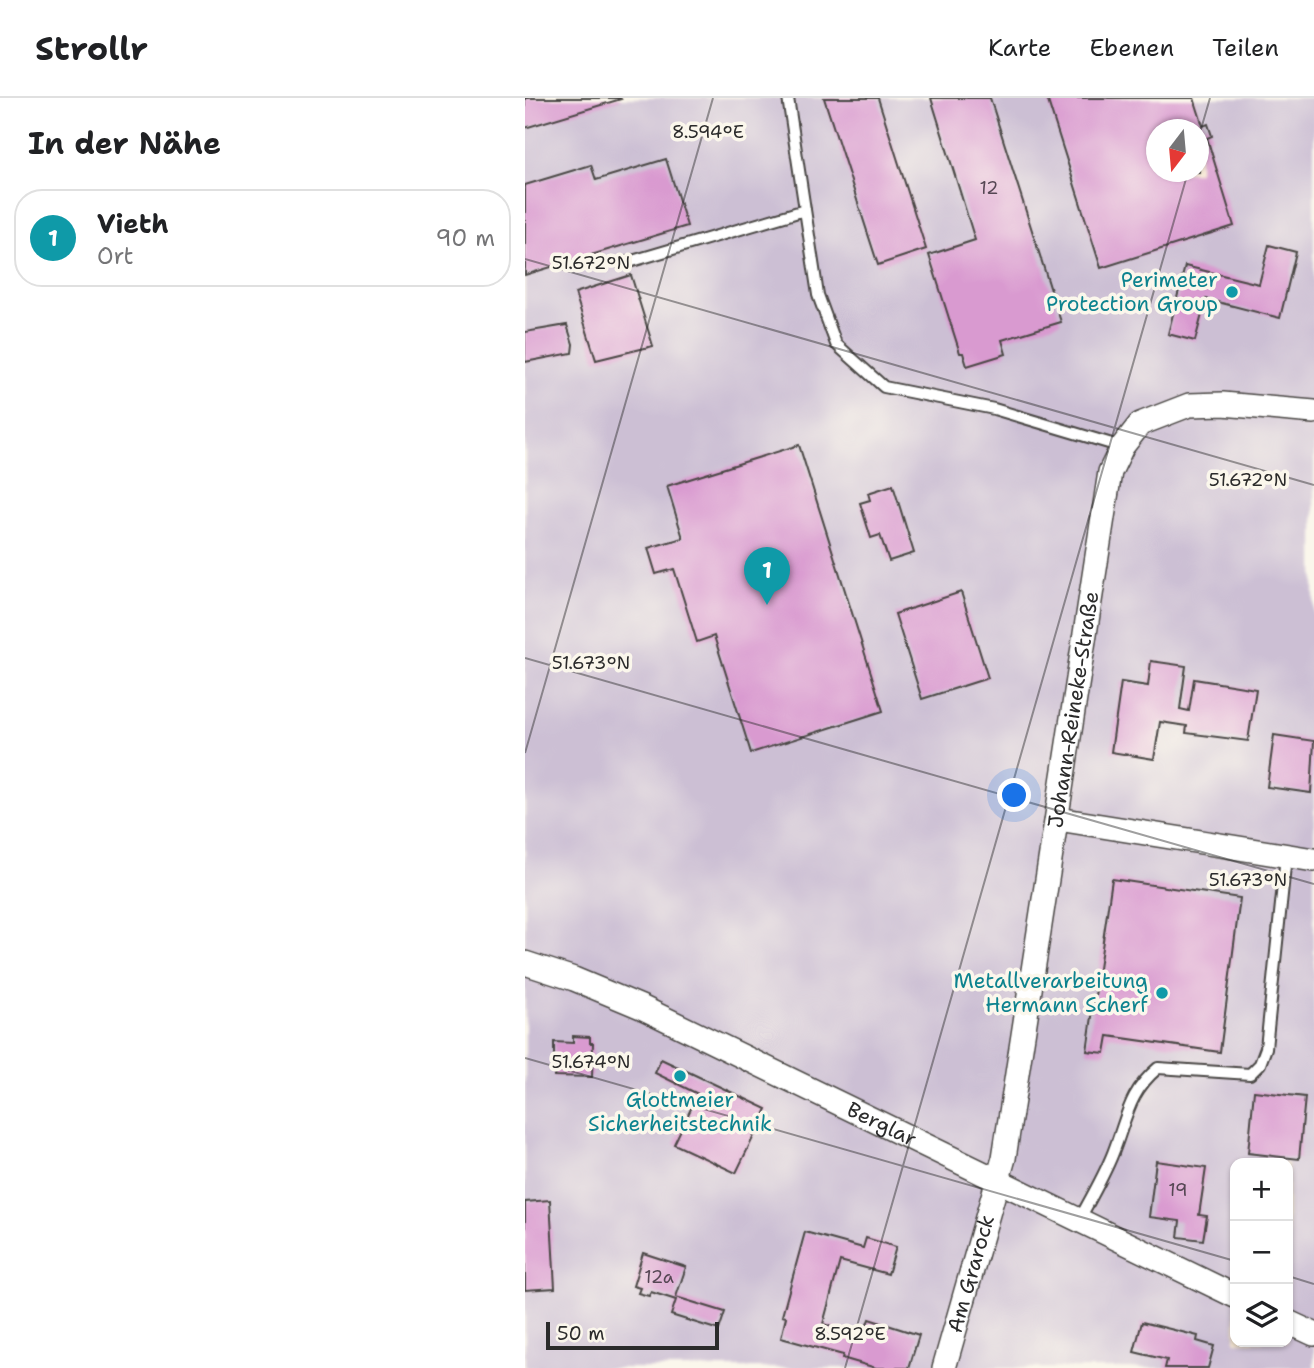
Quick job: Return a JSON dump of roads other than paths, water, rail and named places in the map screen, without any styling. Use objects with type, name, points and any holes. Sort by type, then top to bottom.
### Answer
[{"type":"street","name":"Johann-Reineke-Straße","points":[[998,1180],[1058,819],[1110,471],[1122,447],[1140,424],[1189,405],[1223,404],[1314,412]]},
{"type":"street","points":[[1058,819],[1314,860]]},
{"type":"street","name":"Berglar","points":[[525,963],[574,978],[641,1007],[1230,1294]]},
{"type":"street","name":"Am Grarock","points":[[944,1368],[998,1180]]},
{"type":"street","points":[[1293,1324],[1314,1334]]},
{"type":"lane","points":[[788,98],[818,295],[836,344],[884,387],[994,409],[1122,447]]},
{"type":"lane","points":[[622,264],[805,210]]},
{"type":"lane","points":[[1079,1220],[1113,1153],[1127,1110],[1140,1083],[1158,1068],[1250,1074],[1260,1064],[1266,1048],[1286,856]]},
{"type":"place","name":"Perimeter Protection Group","points":[[1232,292]]},
{"type":"place","name":"Vieth","points":[[767,605]]},
{"type":"place","name":"Metallverarbeitung Hermann Scherf","points":[[1162,993]]},
{"type":"place","name":"Glottmeier Sicherheitstechnik","points":[[680,1076]]}]
